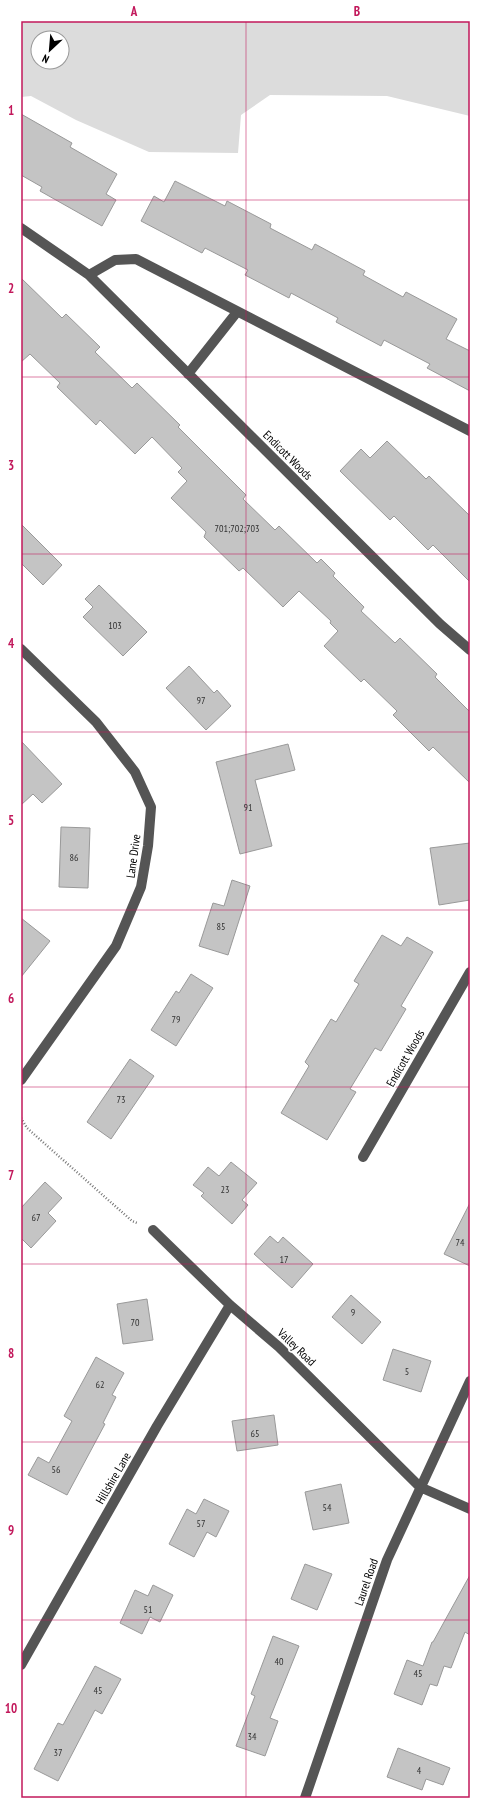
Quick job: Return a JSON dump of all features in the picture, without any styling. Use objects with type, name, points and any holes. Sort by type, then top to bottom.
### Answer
[{"type":"street","name":"Endicott Woods","points":[[21,228],[89,275],[440,624],[470,650]]},
{"type":"street","points":[[89,275],[115,260],[136,259],[236,312],[470,431]]},
{"type":"street","points":[[188,374],[236,312]]},
{"type":"street","name":"Lane Drive","points":[[21,649],[96,722],[134,772],[151,807],[148,846],[142,887],[116,946],[21,1080]]},
{"type":"street","name":"Endicott Woods","points":[[363,1156],[470,972]]},
{"type":"street","name":"Valley Road","points":[[153,1230],[230,1305],[279,1347],[420,1487]]},
{"type":"street","name":"Hillshire Lane","points":[[21,1665],[158,1426],[230,1305]]},
{"type":"street","name":"Laurel Road","points":[[307,1797],[387,1560],[470,1381]]},
{"type":"street","points":[[420,1487],[470,1509]]},
{"type":"path","points":[[21,1118],[27,1128],[132,1221],[153,1230]]},
{"type":"shaded area","points":[[21,21],[470,21],[470,116],[387,96],[270,95],[241,115],[238,153],[149,152],[76,120],[31,96],[21,97]]},
{"type":"building","points":[[21,114],[72,143],[70,147],[117,174],[106,194],[116,200],[102,226],[40,191],[42,187],[21,175]]},
{"type":"building","points":[[175,181],[225,206],[227,201],[271,224],[270,228],[312,250],[315,244],[365,271],[363,275],[403,297],[406,292],[457,319],[446,339],[470,351],[470,391],[427,368],[430,364],[384,340],[381,346],[336,322],[338,318],[291,293],[289,298],[245,275],[248,270],[205,248],[202,253],[141,221],[154,196],[164,202]]},
{"type":"building","points":[[21,278],[62,318],[66,314],[100,347],[95,352],[132,388],[137,383],[180,425],[178,427],[246,495],[243,499],[275,530],[279,526],[317,563],[321,559],[335,573],[333,576],[364,607],[361,611],[395,643],[400,638],[437,674],[435,677],[470,712],[470,783],[433,747],[429,751],[393,715],[397,711],[364,679],[361,682],[324,646],[338,631],[330,623],[331,621],[299,591],[283,607],[243,568],[239,571],[204,537],[206,532],[171,498],[187,481],[178,472],[182,468],[152,437],[135,454],[100,420],[96,425],[57,387],[60,383],[30,354],[21,362]]},
{"type":"building","points":[[387,441],[426,479],[429,476],[470,516],[470,582],[433,545],[428,550],[394,516],[390,520],[340,471],[361,449],[370,458]]},
{"type":"building","points":[[21,524],[62,565],[43,585],[21,563]]},
{"type":"building","points":[[99,585],[147,632],[123,656],[83,617],[93,607],[85,599]]},
{"type":"building","points":[[189,666],[214,693],[217,690],[231,706],[206,730],[166,688]]},
{"type":"building","points":[[21,741],[62,784],[42,803],[33,794],[21,805]]},
{"type":"building","points":[[288,744],[295,770],[255,780],[272,846],[240,854],[216,762]]},
{"type":"building","points":[[61,827],[90,828],[88,888],[59,887]]},
{"type":"building","points":[[470,843],[470,900],[439,905],[430,848]]},
{"type":"building","points":[[232,880],[250,886],[228,955],[199,946],[213,903],[224,906]]},
{"type":"building","points":[[21,918],[50,941],[21,977]]},
{"type":"building","points":[[382,935],[401,946],[407,937],[433,952],[401,1006],[406,1009],[381,1051],[375,1048],[350,1089],[356,1092],[327,1140],[281,1113],[309,1066],[305,1062],[331,1019],[336,1022],[359,984],[354,981]]},
{"type":"building","points":[[191,974],[213,988],[176,1046],[151,1030],[176,991],[179,993]]},
{"type":"building","points":[[130,1059],[154,1076],[111,1139],[87,1122]]},
{"type":"building","points":[[231,1162],[257,1183],[242,1200],[248,1205],[232,1224],[201,1196],[204,1193],[193,1185],[208,1167],[219,1176]]},
{"type":"building","points":[[45,1182],[62,1198],[48,1213],[56,1221],[31,1248],[21,1238],[21,1208]]},
{"type":"building","points":[[470,1203],[470,1266],[444,1254]]},
{"type":"building","points":[[270,1236],[278,1243],[283,1237],[313,1264],[292,1288],[254,1254]]},
{"type":"building","points":[[351,1295],[381,1322],[362,1344],[332,1317]]},
{"type":"building","points":[[147,1299],[153,1340],[123,1344],[117,1304]]},
{"type":"building","points":[[393,1349],[431,1361],[421,1392],[383,1380]]},
{"type":"building","points":[[96,1357],[124,1373],[112,1395],[116,1397],[103,1423],[105,1424],[67,1495],[28,1475],[38,1457],[49,1463],[72,1421],[64,1416]]},
{"type":"building","points":[[274,1415],[278,1445],[237,1451],[232,1421]]},
{"type":"building","points":[[341,1484],[349,1523],[313,1530],[305,1492]]},
{"type":"building","points":[[204,1499],[229,1511],[216,1537],[207,1532],[194,1557],[169,1544],[187,1509],[196,1514]]},
{"type":"building","points":[[305,1564],[332,1574],[317,1610],[291,1599]]},
{"type":"building","points":[[470,1575],[470,1635],[465,1632],[451,1668],[444,1666],[437,1686],[430,1684],[422,1705],[394,1694],[407,1660],[423,1666],[432,1642]]},
{"type":"building","points":[[153,1585],[173,1595],[160,1622],[150,1617],[142,1634],[120,1623],[135,1590],[148,1596]]},
{"type":"building","points":[[273,1636],[299,1646],[270,1718],[278,1721],[265,1756],[236,1746],[255,1696],[251,1694]]},
{"type":"building","points":[[95,1666],[121,1679],[102,1714],[95,1710],[58,1781],[34,1769],[58,1723],[63,1725]]},
{"type":"building","points":[[398,1748],[450,1768],[443,1785],[426,1779],[422,1790],[387,1777]]}]
